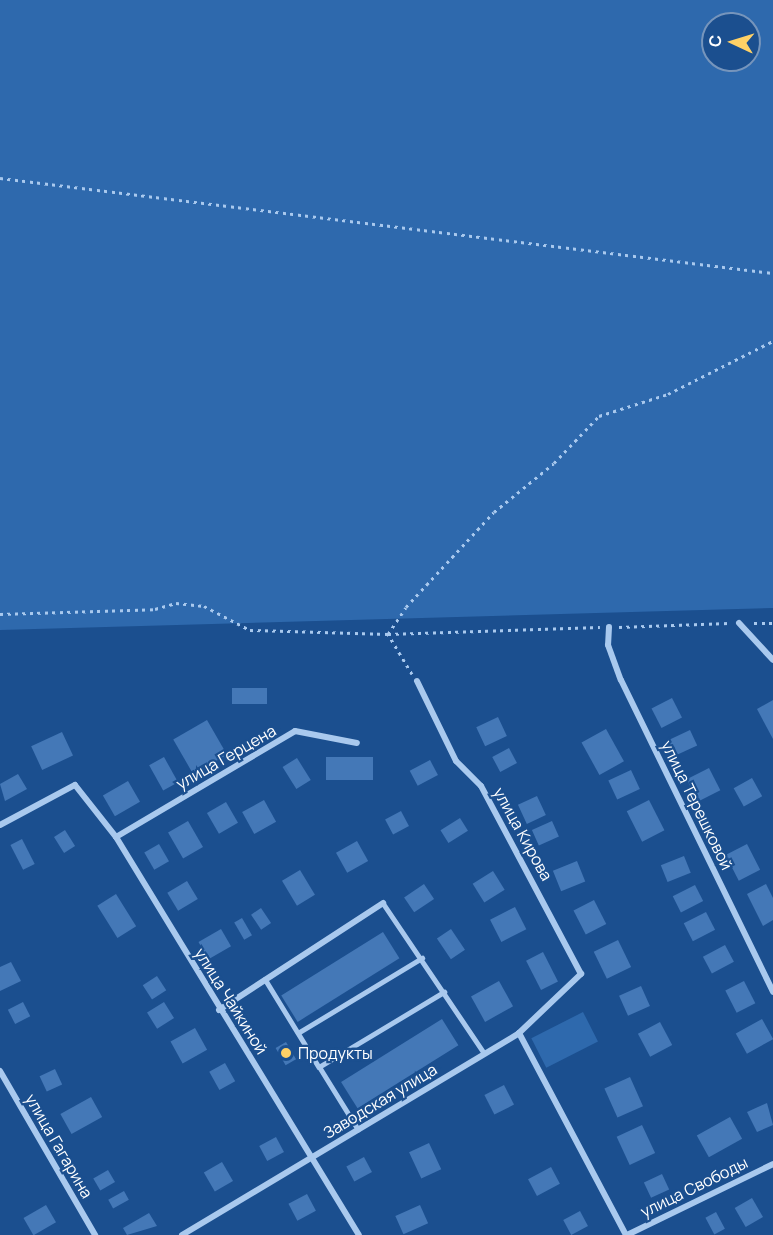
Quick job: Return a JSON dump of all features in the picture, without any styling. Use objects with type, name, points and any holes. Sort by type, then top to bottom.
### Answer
[{"type":"street","points":[[739,623],[773,660]]},
{"type":"street","name":"улица Терешковой","points":[[609,627],[608,645],[621,680],[773,992]]},
{"type":"street","name":"улица Кирова","points":[[417,681],[456,761],[481,786],[581,974]]},
{"type":"street","name":"улица Герцена","points":[[116,837],[295,731],[357,743]]},
{"type":"street","name":"улица Чайкиной","points":[[0,825],[75,785],[116,837],[219,1010],[314,1157],[359,1235]]},
{"type":"street","points":[[219,1010],[383,903]]},
{"type":"street","name":"Заводская улица","points":[[182,1235],[519,1033],[581,974]]},
{"type":"street","points":[[519,1033],[626,1235]]},
{"type":"street","name":"улица Гагарина","points":[[0,1071],[95,1235]]},
{"type":"street","name":"улица Свободы","points":[[626,1235],[773,1164]]},
{"type":"lane","points":[[383,903],[484,1053]]},
{"type":"lane","points":[[298,1033],[422,958]]},
{"type":"lane","points":[[265,979],[358,1130]]},
{"type":"lane","points":[[319,1067],[444,992]]},
{"type":"path","points":[[0,178],[773,273]]},
{"type":"path","points":[[388,634],[473,534],[599,416],[668,394],[773,341]]},
{"type":"path","points":[[0,614],[155,609],[176,603],[204,606],[250,630],[388,634],[773,623]]},
{"type":"path","points":[[388,634],[417,681]]},
{"type":"shaded area","points":[[0,0],[773,0],[773,608],[0,630]]},
{"type":"shaded area","points":[[583,1012],[598,1041],[546,1068],[531,1038]]},
{"type":"building","points":[[232,688],[267,688],[267,704],[232,704]]},
{"type":"building","points":[[672,698],[682,718],[661,728],[652,708]]},
{"type":"building","points":[[773,700],[773,739],[757,709]]},
{"type":"building","points":[[498,717],[507,736],[485,746],[476,727]]},
{"type":"building","points":[[207,720],[227,755],[193,774],[173,740]]},
{"type":"building","points":[[606,729],[624,761],[599,775],[582,743]]},
{"type":"building","points":[[690,730],[697,745],[673,757],[666,741]]},
{"type":"building","points":[[62,732],[73,756],[42,770],[31,746]]},
{"type":"building","points":[[509,748],[517,763],[500,772],[492,757]]},
{"type":"building","points":[[164,757],[178,782],[163,791],[149,765]]},
{"type":"building","points":[[326,757],[373,757],[373,780],[326,780]]},
{"type":"building","points":[[297,758],[311,780],[296,789],[283,767]]},
{"type":"building","points":[[430,760],[438,775],[418,786],[410,771]]},
{"type":"building","points":[[709,768],[720,790],[698,802],[687,779]]},
{"type":"building","points":[[631,770],[640,789],[617,800],[608,781]]},
{"type":"building","points":[[18,774],[27,789],[5,801],[0,784]]},
{"type":"building","points":[[752,778],[762,796],[744,807],[734,788]]},
{"type":"building","points":[[128,781],[140,802],[115,816],[103,796]]},
{"type":"building","points":[[537,796],[546,815],[527,824],[518,805]]},
{"type":"building","points":[[264,800],[276,822],[254,834],[242,812]]},
{"type":"building","points":[[649,800],[664,830],[642,842],[627,811]]},
{"type":"building","points":[[226,802],[238,823],[219,834],[207,813]]},
{"type":"building","points":[[401,811],[409,826],[393,834],[385,819]]},
{"type":"building","points":[[460,818],[468,831],[448,843],[440,830]]},
{"type":"building","points":[[188,821],[203,847],[183,858],[168,832]]},
{"type":"building","points":[[552,821],[559,837],[539,845],[532,830]]},
{"type":"building","points":[[65,830],[75,846],[64,853],[54,837]]},
{"type":"building","points":[[22,839],[35,864],[23,870],[10,845]]},
{"type":"building","points":[[357,841],[368,861],[347,873],[336,853]]},
{"type":"building","points":[[159,844],[169,861],[154,870],[144,852]]},
{"type":"building","points":[[747,844],[760,870],[739,881],[726,855]]},
{"type":"building","points":[[684,856],[691,873],[668,882],[661,865]]},
{"type":"building","points":[[577,861],[585,881],[561,891],[553,871]]},
{"type":"building","points":[[300,870],[315,895],[297,906],[282,881]]},
{"type":"building","points":[[493,871],[505,890],[484,902],[473,884]]},
{"type":"building","points":[[187,881],[198,899],[178,911],[167,893]]},
{"type":"building","points":[[424,884],[434,899],[414,912],[404,897]]},
{"type":"building","points":[[766,884],[773,898],[773,920],[763,926],[747,894]]},
{"type":"building","points":[[695,885],[703,901],[681,912],[673,896]]},
{"type":"building","points":[[116,894],[136,926],[117,938],[97,906]]},
{"type":"building","points":[[594,900],[606,924],[586,934],[574,910]]},
{"type":"building","points":[[515,907],[526,929],[501,942],[490,920]]},
{"type":"building","points":[[261,908],[271,923],[261,930],[251,915]]},
{"type":"building","points":[[706,912],[715,930],[693,941],[684,923]]},
{"type":"building","points":[[242,918],[252,935],[244,940],[234,922]]},
{"type":"building","points":[[221,929],[231,946],[208,959],[198,942]]},
{"type":"building","points":[[451,929],[465,950],[451,959],[437,939]]},
{"type":"building","points":[[383,932],[399,958],[298,1022],[281,996]]},
{"type":"building","points":[[618,940],[631,967],[607,979],[594,952]]},
{"type":"building","points":[[725,945],[734,962],[712,974],[703,957]]},
{"type":"building","points":[[543,952],[558,981],[541,990],[526,961]]},
{"type":"building","points":[[11,962],[21,981],[0,991],[0,967]]},
{"type":"building","points":[[157,976],[166,990],[152,1000],[143,985]]},
{"type":"building","points":[[499,981],[513,1006],[485,1022],[471,997]]},
{"type":"building","points":[[744,981],[755,1003],[737,1013],[725,991]]},
{"type":"building","points":[[641,986],[650,1006],[628,1016],[619,996]]},
{"type":"building","points":[[23,1002],[30,1016],[15,1024],[8,1010]]},
{"type":"building","points":[[164,1002],[174,1018],[157,1029],[147,1013]]},
{"type":"building","points":[[442,1019],[458,1045],[358,1108],[341,1082]]},
{"type":"building","points":[[762,1019],[773,1039],[747,1054],[736,1034]]},
{"type":"building","points":[[660,1022],[672,1045],[650,1057],[638,1034]]},
{"type":"building","points":[[195,1028],[207,1050],[183,1063],[171,1042]]},
{"type":"building","name":"Продукты","points":[[286,1042],[296,1059],[286,1065],[276,1048]]},
{"type":"building","points":[[225,1063],[235,1081],[219,1090],[209,1072]]},
{"type":"building","points":[[55,1069],[62,1084],[47,1092],[40,1076]]},
{"type":"building","points":[[630,1077],[643,1106],[617,1118],[604,1088]]},
{"type":"building","points":[[504,1085],[514,1105],[494,1115],[484,1095]]},
{"type":"building","points":[[91,1097],[102,1117],[72,1134],[60,1114]]},
{"type":"building","points":[[767,1103],[773,1125],[757,1132],[747,1112]]},
{"type":"building","points":[[730,1117],[742,1139],[709,1157],[697,1135]]},
{"type":"building","points":[[642,1125],[655,1153],[630,1165],[617,1137]]},
{"type":"building","points":[[276,1137],[284,1152],[267,1161],[259,1146]]},
{"type":"building","points":[[429,1143],[441,1169],[421,1179],[409,1152]]},
{"type":"building","points":[[364,1157],[372,1172],[354,1181],[346,1166]]},
{"type":"building","points":[[222,1162],[233,1181],[215,1192],[204,1172]]},
{"type":"building","points":[[551,1167],[560,1184],[537,1196],[528,1179]]},
{"type":"building","points":[[108,1170],[115,1182],[100,1191],[93,1178]]},
{"type":"building","points":[[662,1174],[669,1189],[651,1198],[644,1182]]},
{"type":"building","points":[[124,1191],[129,1200],[113,1208],[108,1200]]},
{"type":"building","points":[[307,1194],[316,1211],[297,1221],[288,1204]]},
{"type":"building","points":[[752,1198],[763,1217],[746,1227],[735,1208]]},
{"type":"building","points":[[46,1205],[56,1222],[33,1235],[23,1218]]},
{"type":"building","points":[[420,1205],[428,1223],[403,1234],[395,1216]]},
{"type":"building","points":[[580,1211],[588,1226],[571,1235],[563,1220]]},
{"type":"building","points":[[716,1212],[725,1229],[714,1234],[705,1218]]},
{"type":"building","points":[[149,1213],[157,1226],[127,1235],[123,1228]]},
{"type":"place","name":"Продукты","points":[[286,1053]]}]
